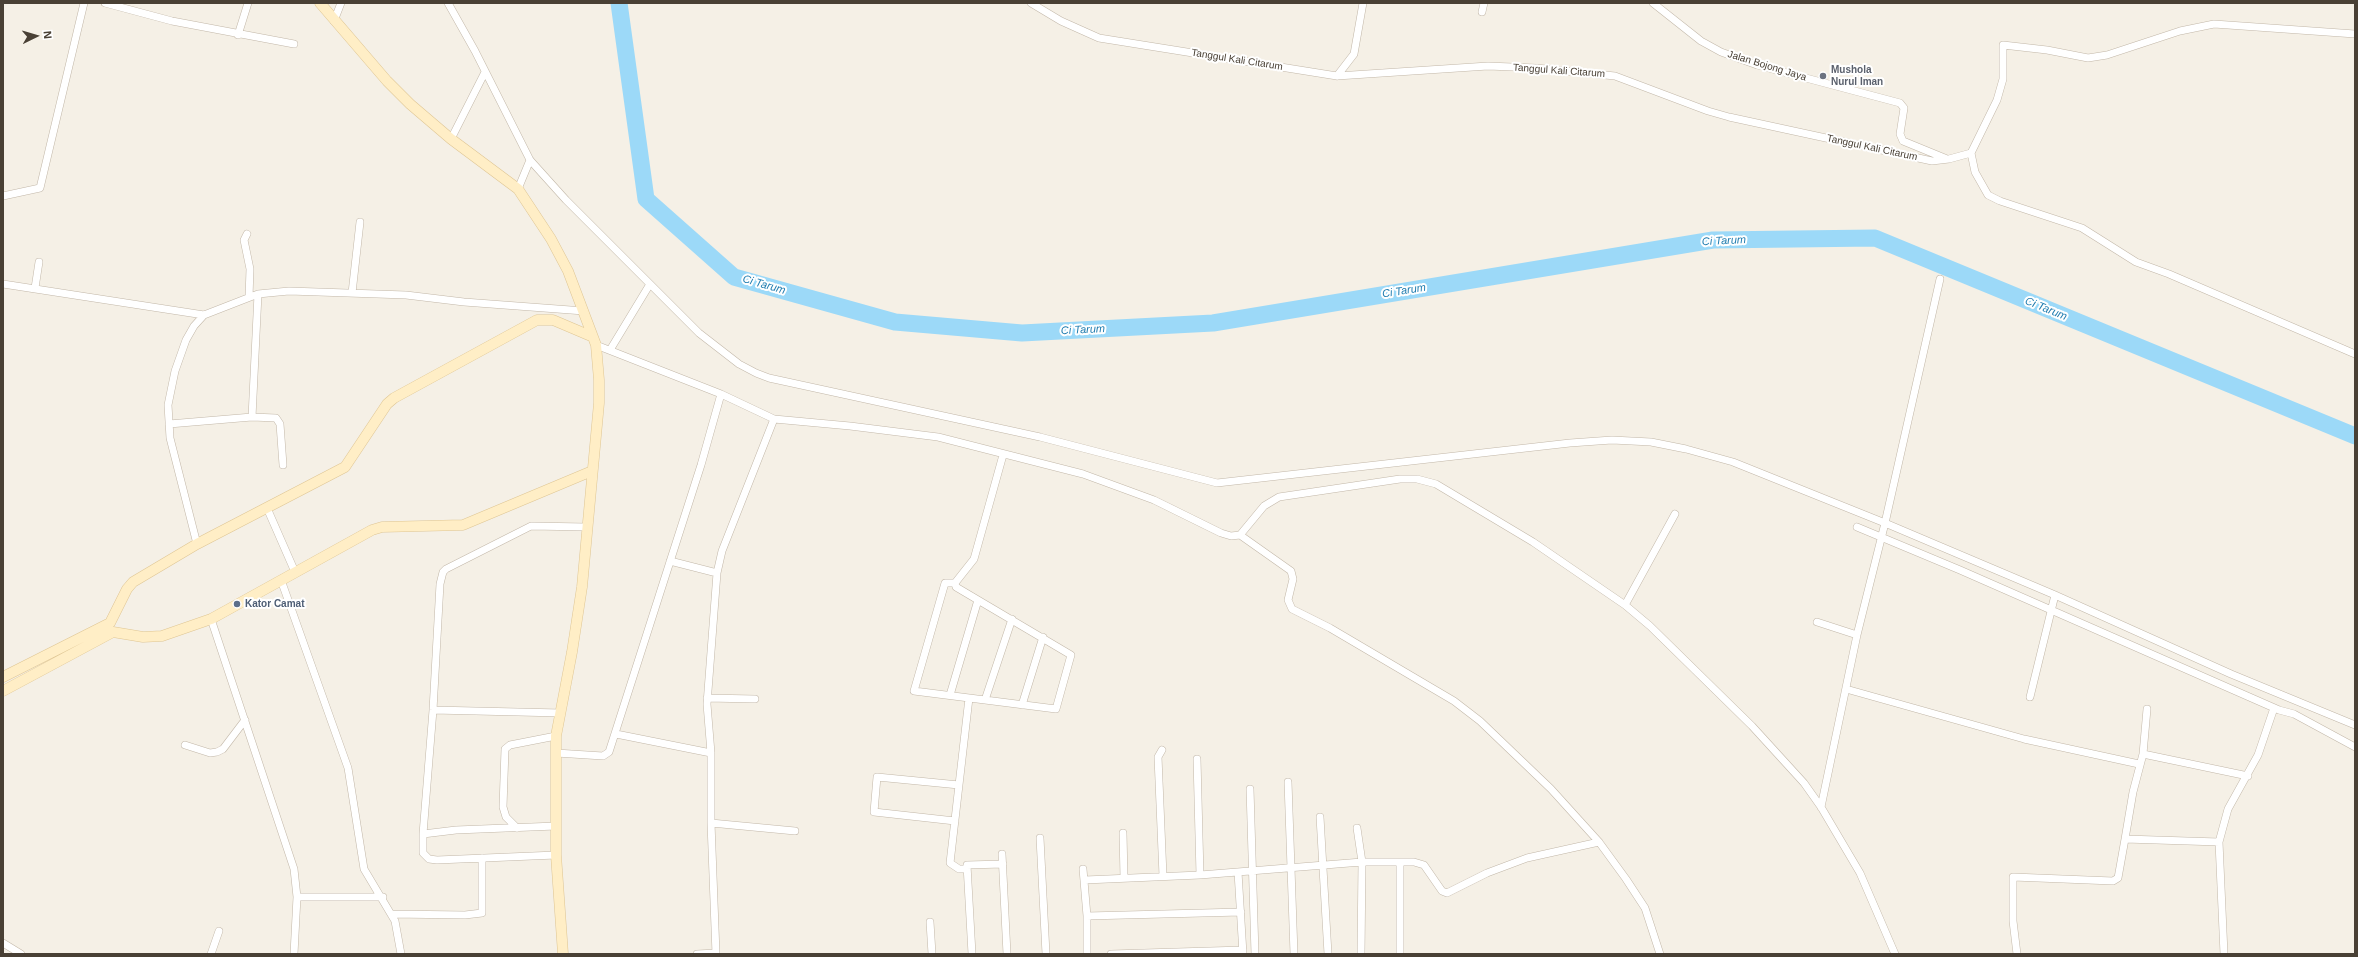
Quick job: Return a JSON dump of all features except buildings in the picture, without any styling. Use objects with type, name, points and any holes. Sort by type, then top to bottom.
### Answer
[{"type":"street","points":[[3,196],[40,188],[84,3]]},
{"type":"street","points":[[105,3],[172,21],[238,35],[294,44]]},
{"type":"street","points":[[238,35],[248,3]]},
{"type":"street","points":[[320,3],[334,21],[401,95],[451,139],[518,189],[556,247],[584,311],[594,341],[600,380],[586,527],[582,587],[572,652],[556,736],[556,855],[563,954]]},
{"type":"street","points":[[334,21],[341,3]]},
{"type":"street","points":[[448,3],[530,160],[566,200],[709,342],[738,364],[769,378],[1040,437],[1210,482],[1223,484],[1570,443],[1612,440],[1651,442],[1733,462],[1885,523],[2355,725]]},
{"type":"street","name":"Tanggul Kali Citarum","points":[[1031,3],[1061,21],[1099,38],[1337,76],[1488,66],[1536,68],[1607,74],[1621,77],[1708,111],[1729,117],[1932,160],[1949,159],[1971,153]]},
{"type":"street","points":[[1337,76],[1354,54],[1363,3]]},
{"type":"street","points":[[1482,12],[1484,3]]},
{"type":"street","name":"Jalan Bojong Jaya","points":[[1653,3],[1700,41],[1721,52],[1757,65],[1900,103],[1904,108],[1900,134],[1903,141],[1908,145],[1949,159]]},
{"type":"street","points":[[2355,34],[2214,24],[2180,31],[2117,52],[2088,58],[2048,50],[2003,45],[2003,79],[1997,100],[1971,153],[1975,172],[1988,196],[2082,228],[2136,262],[2169,274],[2355,354]]},
{"type":"street","points":[[451,139],[485,72]]},
{"type":"street","points":[[518,189],[530,160]]},
{"type":"street","points":[[352,293],[360,222]]},
{"type":"street","points":[[247,234],[244,240],[250,270],[249,296]]},
{"type":"street","points":[[35,288],[39,262]]},
{"type":"street","points":[[1821,807],[1857,635],[1882,537],[1940,279]]},
{"type":"street","points":[[3,284],[204,315]]},
{"type":"street","points":[[610,350],[650,284]]},
{"type":"street","points":[[197,544],[175,465],[169,424],[168,405],[175,371],[190,333],[204,315],[249,296],[289,291],[406,295],[464,302],[584,311]]},
{"type":"street","points":[[252,417],[258,294]]},
{"type":"street","points":[[3,691],[112,628],[127,588],[133,582],[197,544],[345,467],[387,404],[394,398],[531,322],[544,319],[553,320],[610,350],[721,394],[774,419],[850,426],[931,436],[1104,480],[1154,500],[1220,533],[1231,536],[1240,536],[1291,571],[1293,579],[1288,600],[1290,607],[1454,701],[1480,721],[1551,789],[1599,842],[1645,908],[1660,954]]},
{"type":"street","points":[[556,753],[606,755],[616,734],[721,394]]},
{"type":"street","points":[[169,424],[252,417],[276,418],[279,421],[283,466]]},
{"type":"street","points":[[697,954],[716,954],[711,823],[711,753],[707,698],[717,573],[722,551],[774,419]]},
{"type":"street","points":[[955,583],[974,559],[1003,455]]},
{"type":"street","points":[[3,677],[112,628],[143,637],[156,637],[170,635],[211,619],[382,526],[464,525],[592,471]]},
{"type":"street","points":[[1240,536],[1264,506],[1274,498],[1400,479],[1427,480],[1447,490],[1533,542],[1624,605],[1650,626],[1752,726],[1804,783],[1821,807],[1860,873],[1895,954]]},
{"type":"street","points":[[267,508],[295,572]]},
{"type":"street","points":[[1624,605],[1675,514]]},
{"type":"street","points":[[556,855],[429,859],[422,850],[422,834],[443,572],[531,526],[586,527]]},
{"type":"street","points":[[1857,528],[1882,537],[2274,708],[2294,714],[2355,747]]},
{"type":"street","points":[[670,561],[717,573]]},
{"type":"street","points":[[281,580],[348,768],[364,869],[383,898],[397,926],[401,954]]},
{"type":"street","points":[[945,583],[955,583],[956,587],[1043,637],[1071,655],[1056,709],[914,691],[945,583]]},
{"type":"street","points":[[2030,697],[2055,595]]},
{"type":"street","points":[[950,695],[978,600]]},
{"type":"street","points":[[211,619],[288,847],[295,874],[297,897],[294,954]]},
{"type":"street","points":[[985,700],[1012,619]]},
{"type":"street","points":[[1817,622],[1857,635]]},
{"type":"street","points":[[1022,705],[1043,637]]},
{"type":"street","points":[[1846,689],[2024,740],[2139,764]]},
{"type":"street","points":[[707,698],[755,699]]},
{"type":"street","points":[[967,869],[959,869],[950,863],[969,698]]},
{"type":"street","points":[[2224,954],[2219,842],[2228,809],[2248,776],[2258,755],[2274,708]]},
{"type":"street","points":[[433,710],[560,713]]},
{"type":"street","points":[[2017,954],[2013,921],[2013,877],[2115,881],[2118,878],[2139,764],[2143,754],[2147,710]]},
{"type":"street","points":[[185,745],[210,754],[217,752],[223,749],[245,720]]},
{"type":"street","points":[[616,734],[711,753]]},
{"type":"street","points":[[517,828],[506,817],[503,807],[505,749],[510,745],[556,736]]},
{"type":"street","points":[[1162,750],[1158,757],[1163,876]]},
{"type":"street","points":[[2143,754],[2248,776]]},
{"type":"street","points":[[1197,759],[1200,875]]},
{"type":"street","points":[[955,821],[874,812],[877,777],[959,785]]},
{"type":"street","points":[[1288,782],[1294,954]]},
{"type":"street","points":[[1250,789],[1255,954]]},
{"type":"street","points":[[1320,817],[1328,954]]},
{"type":"street","points":[[711,823],[795,831]]},
{"type":"street","points":[[422,834],[556,826]]},
{"type":"street","points":[[1358,828],[1362,862],[1361,954]]},
{"type":"street","points":[[1123,833],[1124,878]]},
{"type":"street","points":[[1040,838],[1046,954]]},
{"type":"street","points":[[2125,838],[2219,842]]},
{"type":"street","points":[[1086,880],[1200,875],[1253,871],[1291,866],[1362,862],[1414,862],[1424,865],[1442,891],[1447,893],[1486,873],[1527,858],[1599,842]]},
{"type":"street","points":[[1002,854],[1007,954]]},
{"type":"street","points":[[391,914],[465,915],[482,913],[482,858]]},
{"type":"street","points":[[1400,862],[1400,954]]},
{"type":"street","points":[[972,954],[967,865],[1003,864]]},
{"type":"street","points":[[1083,869],[1086,880],[1087,954]]},
{"type":"street","points":[[1110,954],[1243,952],[1238,872]]},
{"type":"street","points":[[297,897],[383,898]]},
{"type":"street","points":[[1087,916],[1241,912]]},
{"type":"street","points":[[930,922],[932,954]]},
{"type":"street","points":[[211,954],[219,931]]},
{"type":"street","points":[[3,943],[21,954]]},
{"type":"waterway","name":"Ci Tarum","points":[[619,3],[646,199],[734,277],[895,322],[1022,333],[1213,323],[1713,240],[1875,238],[2355,436]]},
{"type":"place","name":"Mushola Nurul Iman","points":[[1823,76]]},
{"type":"place","name":"Kator Camat","points":[[237,604]]}]
